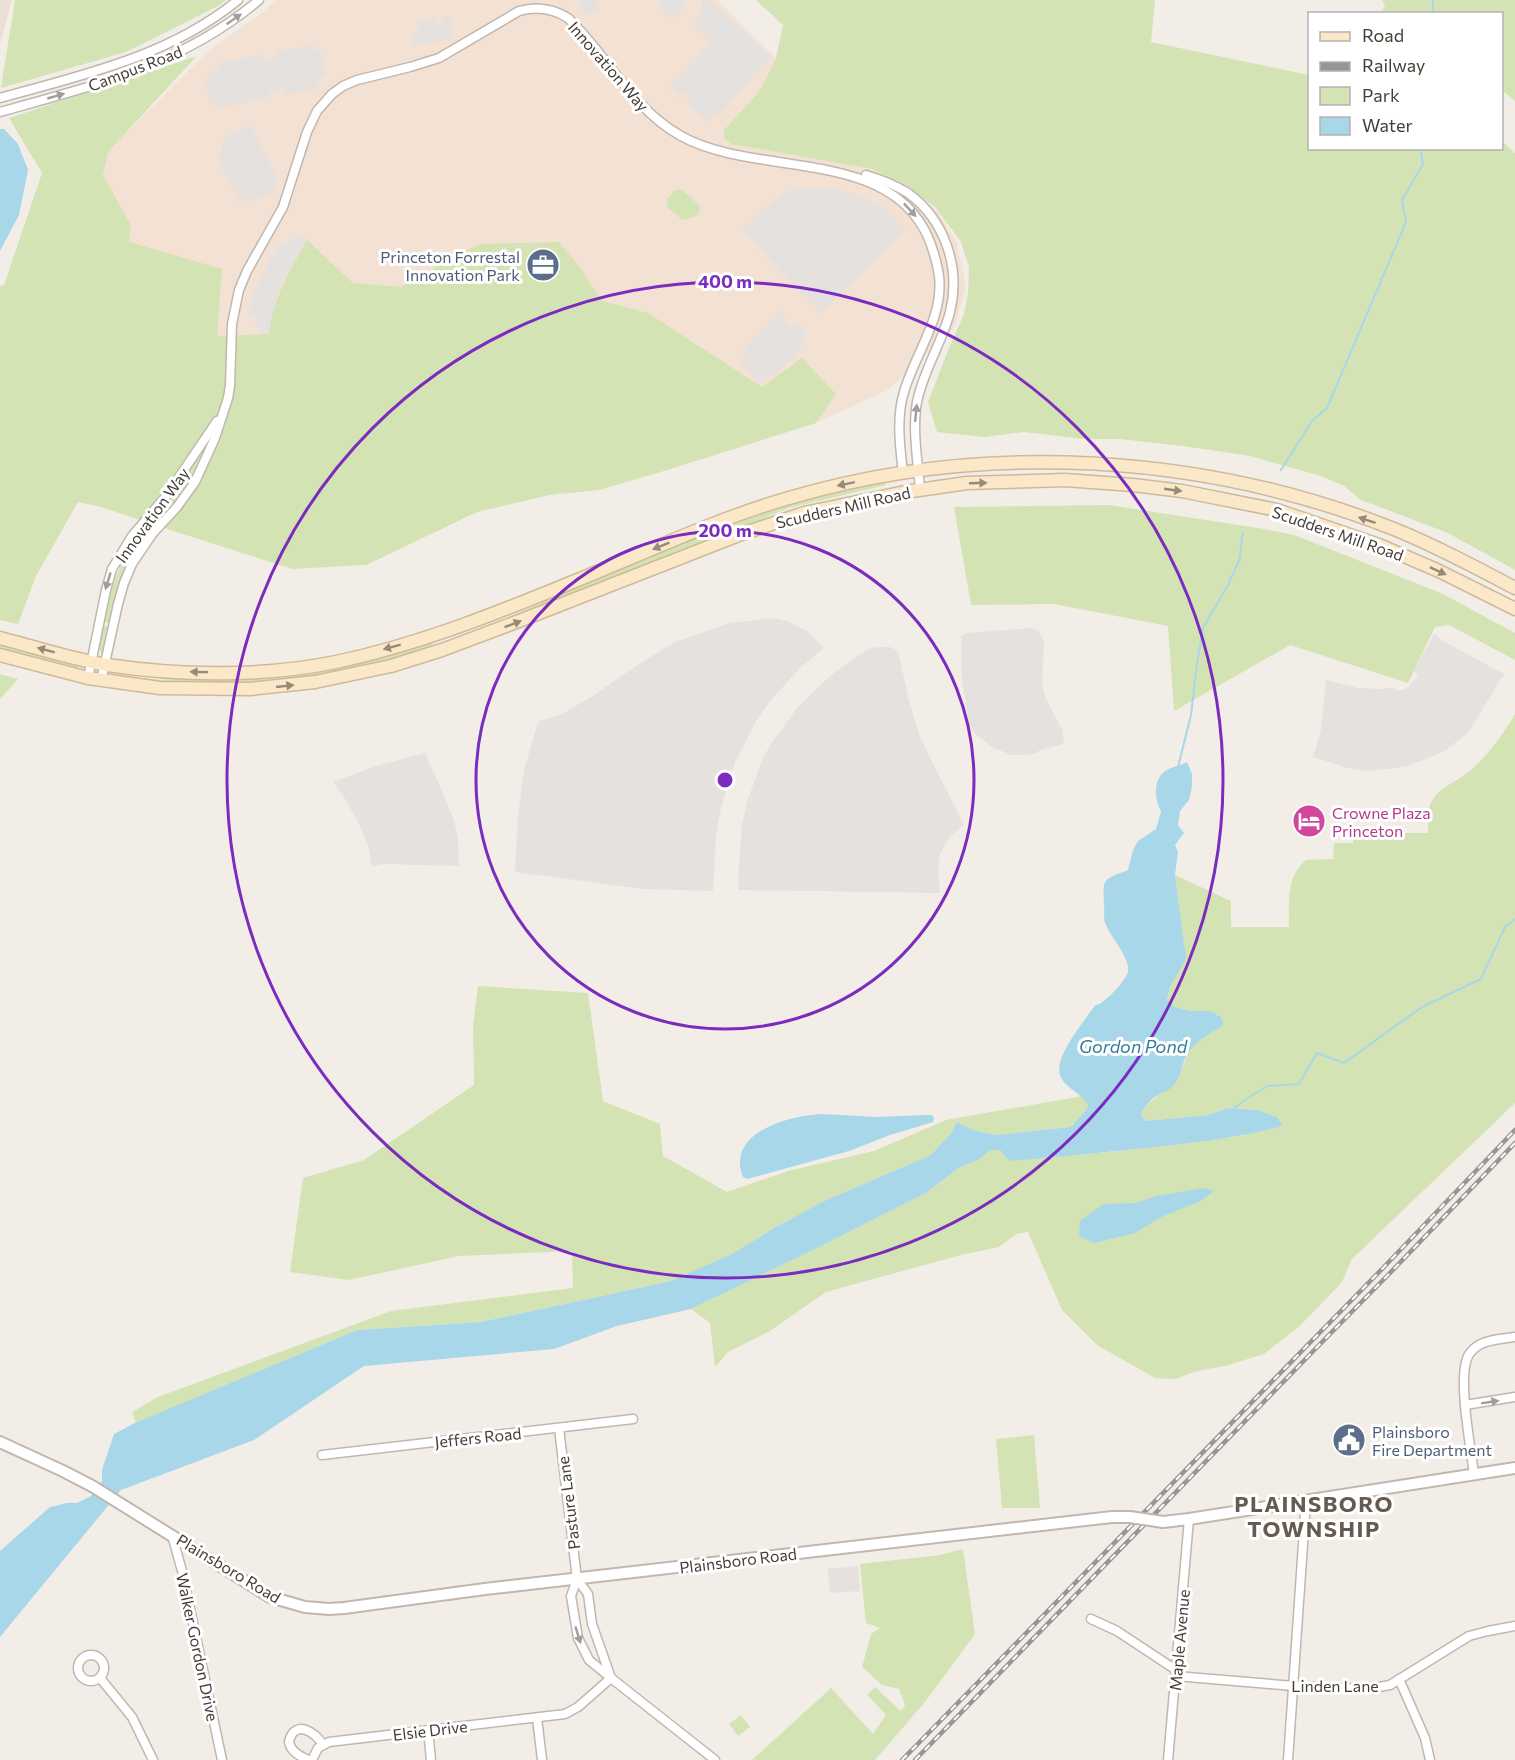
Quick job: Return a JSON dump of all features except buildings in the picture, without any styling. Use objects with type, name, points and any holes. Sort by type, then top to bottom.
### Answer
[{"type":"main road","name":"Scudders Mill Road","points":[[0,638],[98,663],[170,672],[273,670],[335,662],[399,646],[497,612],[757,508],[820,490],[903,473],[982,464],[1046,462],[1117,465],[1211,477],[1291,495],[1371,521],[1430,544],[1515,588]]},
{"type":"main road","name":"Scudders Mill Road","points":[[0,655],[95,680],[160,688],[250,689],[315,682],[370,671],[469,640],[804,513],[967,483],[1065,480],[1133,485],[1278,510],[1378,544],[1515,609]]},
{"type":"street","name":"Campus Road","points":[[0,98],[135,58],[199,27],[238,0]]},
{"type":"street","name":"Campus Road","points":[[0,112],[114,80],[152,65],[201,41],[259,0]]},
{"type":"street","name":"Innovation Way","points":[[98,663],[114,626],[124,582],[132,564],[153,533],[189,491],[215,438],[230,386],[232,324],[239,290],[247,271],[283,207],[307,132],[317,111],[332,94],[343,86],[357,80],[439,58],[519,11],[537,7],[547,8],[568,18],[636,100],[660,122],[681,136],[713,150],[842,173],[858,178],[889,191],[915,213],[928,236],[939,276],[939,296],[936,312],[916,357],[902,399],[899,429],[903,473]]},
{"type":"street","name":"Innovation Way","points":[[842,173],[865,174],[908,193],[933,218],[946,243],[954,269],[951,310],[920,389],[916,409],[915,426],[920,490]]},
{"type":"street","name":"Innovation Way","points":[[98,663],[106,590],[112,569],[132,536],[177,482],[224,411]]},
{"type":"street","points":[[177,482],[189,491]]},
{"type":"street","points":[[95,680],[98,663]]},
{"type":"street","points":[[95,680],[98,663]]},
{"type":"street","points":[[1474,1475],[1465,1405],[1464,1371],[1467,1357],[1477,1346],[1490,1341],[1515,1337]]},
{"type":"street","points":[[1465,1405],[1515,1398]]},
{"type":"street","name":"Jeffers Road","points":[[322,1455],[633,1419]]},
{"type":"street","name":"Pasture Lane","points":[[559,1428],[577,1579]]},
{"type":"street","name":"Plainsboro Road","points":[[0,1442],[92,1486],[270,1597],[318,1609],[344,1608],[1078,1521],[1130,1517],[1163,1522],[1189,1520],[1515,1468]]},
{"type":"street","points":[[1288,1760],[1305,1501]]},
{"type":"street","name":"Maple Avenue","points":[[1168,1760],[1189,1520]]},
{"type":"street","name":"Walker Gordon Drive","points":[[172,1535],[182,1571],[222,1760]]},
{"type":"street","points":[[577,1579],[571,1596],[578,1638],[589,1660],[715,1760]]},
{"type":"street","points":[[577,1579],[588,1594],[594,1632],[610,1678]]},
{"type":"street","points":[[1091,1619],[1117,1631],[1176,1673]]},
{"type":"street","name":"Linden Lane","points":[[1176,1673],[1294,1686],[1368,1689],[1400,1679],[1469,1636],[1488,1630],[1515,1626]]},
{"type":"street","points":[[100,1678],[132,1717],[153,1760]]},
{"type":"street","name":"Elsie Drive","points":[[323,1744],[563,1714],[573,1710],[610,1678]]},
{"type":"street","points":[[1400,1679],[1425,1738],[1430,1760]]},
{"type":"street","points":[[537,1718],[542,1760]]},
{"type":"street","points":[[299,1729],[317,1736],[323,1744],[310,1760],[291,1749],[289,1739],[299,1729]]},
{"type":"street","points":[[428,1730],[431,1760]]},
{"type":"shaded area","points":[[0,0],[12,0],[0,44]]},
{"type":"shaded area","name":"Princeton Forrestal Innovation Park","points":[[275,0],[717,0],[938,212],[957,243],[966,287],[954,328],[888,390],[816,423],[599,490],[549,495],[477,512],[366,565],[108,377],[131,225],[103,175],[107,152],[208,51],[263,12]]},
{"type":"shaded area","points":[[576,0],[595,0],[600,7],[588,16]]},
{"type":"shaded area","points":[[656,0],[682,0],[687,7],[670,19]]},
{"type":"shaded area","points":[[702,0],[709,0],[771,56],[722,112],[711,115],[706,121],[686,102],[690,96],[685,92],[680,97],[669,87],[711,43],[693,25],[701,15]]},
{"type":"shaded area","points":[[449,16],[454,38],[414,46],[412,39],[418,29],[417,22],[423,20],[427,27],[426,20],[436,18],[437,25],[442,24],[441,17]]},
{"type":"shaded area","points":[[312,45],[314,51],[321,50],[326,77],[317,78],[319,88],[285,95],[284,88],[268,92],[269,98],[216,108],[215,103],[210,103],[205,78],[210,76],[209,71],[219,69],[218,63],[260,55],[261,60],[278,57],[277,51]]},
{"type":"shaded area","points":[[250,124],[279,182],[273,185],[275,190],[254,201],[251,196],[240,201],[216,156],[221,153],[223,137]]},
{"type":"shaded area","points":[[817,187],[841,190],[881,205],[905,230],[821,313],[741,229],[784,192],[798,188]]},
{"type":"shaded area","points":[[299,236],[307,240],[282,283],[275,301],[269,334],[260,334],[254,316],[248,315],[254,291],[280,242],[285,244]]},
{"type":"shaded area","points":[[781,310],[785,314],[782,318],[792,327],[796,323],[807,333],[802,338],[807,342],[774,377],[769,374],[760,384],[740,365],[746,358],[741,353]]},
{"type":"shaded area","points":[[774,618],[787,621],[807,631],[824,648],[800,668],[771,700],[756,721],[735,762],[721,808],[716,836],[713,891],[643,889],[515,872],[518,816],[524,770],[539,721],[560,715],[588,699],[673,643],[730,623]]},
{"type":"shaded area","points":[[1032,628],[1037,630],[1044,644],[1042,685],[1047,701],[1062,729],[1064,744],[1027,755],[1011,755],[992,747],[973,732],[969,724],[962,680],[961,636],[966,633]]},
{"type":"shaded area","points":[[1434,634],[1504,674],[1468,733],[1443,752],[1408,766],[1367,771],[1348,768],[1313,757],[1321,730],[1326,680],[1358,688],[1393,687],[1397,691],[1406,689],[1417,677],[1418,674],[1414,671]]},
{"type":"shaded area","points":[[890,647],[898,651],[909,701],[920,736],[964,824],[949,838],[940,853],[938,868],[940,893],[738,890],[742,825],[748,799],[763,758],[772,742],[798,707],[835,672],[871,648]]},
{"type":"shaded area","points":[[425,753],[454,820],[458,839],[459,866],[384,864],[372,866],[368,846],[360,826],[333,782],[376,766]]},
{"type":"shaded area","points":[[858,1566],[860,1591],[830,1593],[828,1569]]},
{"type":"green space","points":[[15,0],[226,0],[126,52],[1,88]]},
{"type":"green space","points":[[756,0],[1155,0],[1151,42],[1308,75],[1308,150],[1503,150],[1503,142],[1515,153],[1515,570],[1448,533],[1361,500],[1344,486],[1321,476],[1250,456],[1120,439],[1084,439],[1023,432],[984,437],[937,432],[928,402],[964,314],[968,294],[969,267],[961,242],[936,208],[905,184],[872,169],[731,144],[724,138],[724,130],[760,91],[776,58],[783,25]]},
{"type":"green space","points":[[1382,0],[1515,0],[1515,101],[1503,91],[1503,12],[1382,12],[1385,6]]},
{"type":"green space","points":[[197,56],[108,152],[103,175],[131,225],[129,242],[222,269],[217,336],[269,334],[278,296],[307,240],[353,283],[401,287],[434,269],[450,257],[481,244],[559,242],[581,269],[602,301],[648,313],[762,387],[802,358],[836,394],[816,423],[599,490],[549,495],[477,512],[366,565],[292,569],[155,525],[130,559],[116,594],[110,623],[104,622],[119,569],[149,523],[78,502],[36,576],[18,624],[0,620],[0,286],[4,285],[42,173],[9,118]]},
{"type":"green space","points":[[681,189],[700,208],[698,215],[685,220],[667,207],[667,199],[674,191]]},
{"type":"green space","points":[[886,482],[886,485],[789,508],[467,637],[466,634],[535,606],[569,589],[722,527],[808,499]]},
{"type":"green space","points":[[1109,505],[1294,535],[1441,593],[1515,633],[1515,660],[1449,625],[1435,627],[1408,683],[1290,645],[1174,711],[1168,626],[1054,604],[971,605],[954,507]]},
{"type":"green space","points":[[103,626],[109,627],[103,652],[101,652],[99,649]]},
{"type":"green space","points":[[432,643],[433,646],[353,671],[261,684],[149,682],[111,677],[112,675],[163,680],[370,660]]},
{"type":"green space","points":[[0,644],[78,665],[78,668],[0,648]]},
{"type":"green space","points":[[0,674],[18,679],[0,699]]},
{"type":"green space","points":[[1515,714],[1515,1103],[1352,1259],[1342,1282],[1300,1326],[1264,1354],[1175,1379],[1155,1378],[1097,1345],[1062,1310],[1028,1232],[1016,1234],[999,1247],[961,1255],[826,1292],[770,1331],[728,1352],[715,1367],[710,1323],[691,1309],[926,1193],[958,1168],[980,1159],[990,1150],[1000,1150],[1007,1159],[1111,1152],[1241,1136],[1282,1126],[1277,1117],[1258,1110],[1228,1108],[1208,1115],[1146,1121],[1141,1115],[1145,1107],[1160,1093],[1170,1089],[1189,1050],[1201,1039],[1224,1025],[1221,1017],[1210,1011],[1191,1011],[1173,1007],[1167,999],[1170,987],[1185,959],[1175,875],[1231,901],[1231,927],[1289,927],[1289,899],[1292,882],[1306,860],[1333,859],[1334,843],[1353,843],[1353,833],[1428,833],[1429,808],[1435,796],[1478,763],[1506,729]]},
{"type":"green space","points":[[478,986],[588,993],[603,1101],[660,1124],[663,1156],[727,1192],[788,1171],[874,1151],[946,1120],[1082,1096],[1088,1105],[1071,1127],[996,1135],[973,1130],[957,1122],[951,1133],[931,1155],[822,1202],[732,1254],[671,1281],[481,1322],[357,1330],[136,1423],[132,1412],[158,1397],[391,1311],[573,1288],[572,1251],[459,1256],[349,1280],[290,1272],[303,1178],[364,1160],[474,1085],[473,1026]]},
{"type":"green space","points":[[1034,1435],[1040,1508],[1002,1508],[996,1439]]},
{"type":"green space","points":[[963,1549],[975,1634],[925,1702],[875,1760],[752,1760],[831,1688],[873,1734],[886,1715],[867,1695],[875,1687],[901,1711],[905,1705],[899,1689],[882,1685],[862,1667],[871,1634],[880,1628],[866,1623],[860,1564],[940,1555]]},
{"type":"green space","points":[[741,1715],[750,1727],[738,1736],[729,1724]]},
{"type":"water","points":[[0,129],[4,129],[18,144],[28,170],[19,215],[0,251]]},
{"type":"water","name":"Gordon Pond","points":[[1187,762],[1192,774],[1192,787],[1189,800],[1180,811],[1178,825],[1184,833],[1175,845],[1178,852],[1175,875],[1186,959],[1170,987],[1167,999],[1174,1007],[1191,1011],[1210,1011],[1221,1017],[1224,1025],[1194,1046],[1187,1054],[1175,1084],[1151,1101],[1141,1115],[1146,1121],[1208,1115],[1228,1108],[1258,1110],[1277,1117],[1283,1126],[1244,1135],[1181,1144],[1010,1161],[1000,1150],[990,1150],[980,1159],[958,1168],[926,1193],[691,1309],[617,1326],[554,1349],[364,1366],[254,1440],[121,1490],[0,1637],[0,1551],[50,1507],[77,1503],[91,1496],[102,1481],[102,1470],[114,1434],[135,1423],[357,1330],[481,1322],[671,1281],[732,1254],[822,1202],[931,1155],[951,1133],[957,1122],[973,1130],[996,1135],[1071,1127],[1088,1105],[1062,1079],[1059,1068],[1061,1059],[1070,1040],[1093,1008],[1112,994],[1128,972],[1123,954],[1105,923],[1104,885],[1109,878],[1128,870],[1138,841],[1156,829],[1161,812],[1157,802],[1156,785],[1161,775]]},
{"type":"water","points":[[822,1114],[877,1117],[932,1115],[934,1118],[933,1122],[849,1151],[747,1179],[743,1177],[740,1161],[743,1148],[752,1138],[764,1129],[779,1123],[794,1118]]},
{"type":"water","points":[[1204,1188],[1214,1191],[1201,1201],[1161,1217],[1135,1233],[1094,1243],[1079,1236],[1080,1221],[1104,1204],[1135,1203],[1157,1196]]},
{"type":"waterway","points":[[1433,0],[1433,12]]},
{"type":"waterway","points":[[1281,470],[1312,421],[1327,408],[1406,222],[1402,200],[1423,164],[1420,150]]},
{"type":"waterway","points":[[1178,767],[1191,715],[1203,628],[1228,585],[1240,558],[1244,533]]},
{"type":"waterway","points":[[1234,1108],[1268,1086],[1299,1084],[1317,1053],[1344,1063],[1422,1007],[1481,979],[1505,927],[1515,919]]},
{"type":"railway","points":[[902,1760],[1515,1130]]},
{"type":"railway","points":[[915,1760],[1515,1143]]},
{"type":"place","name":"Princeton Forrestal Innovation Park","points":[[543,265]]},
{"type":"place","name":"Crowne Plaza Princeton","points":[[1309,821]]},
{"type":"place","name":"Plainsboro Fire Department","points":[[1349,1440]]},
{"type":"district","name":"PLAINSBORO TOWNSHIP","points":[[1314,1516]]}]
